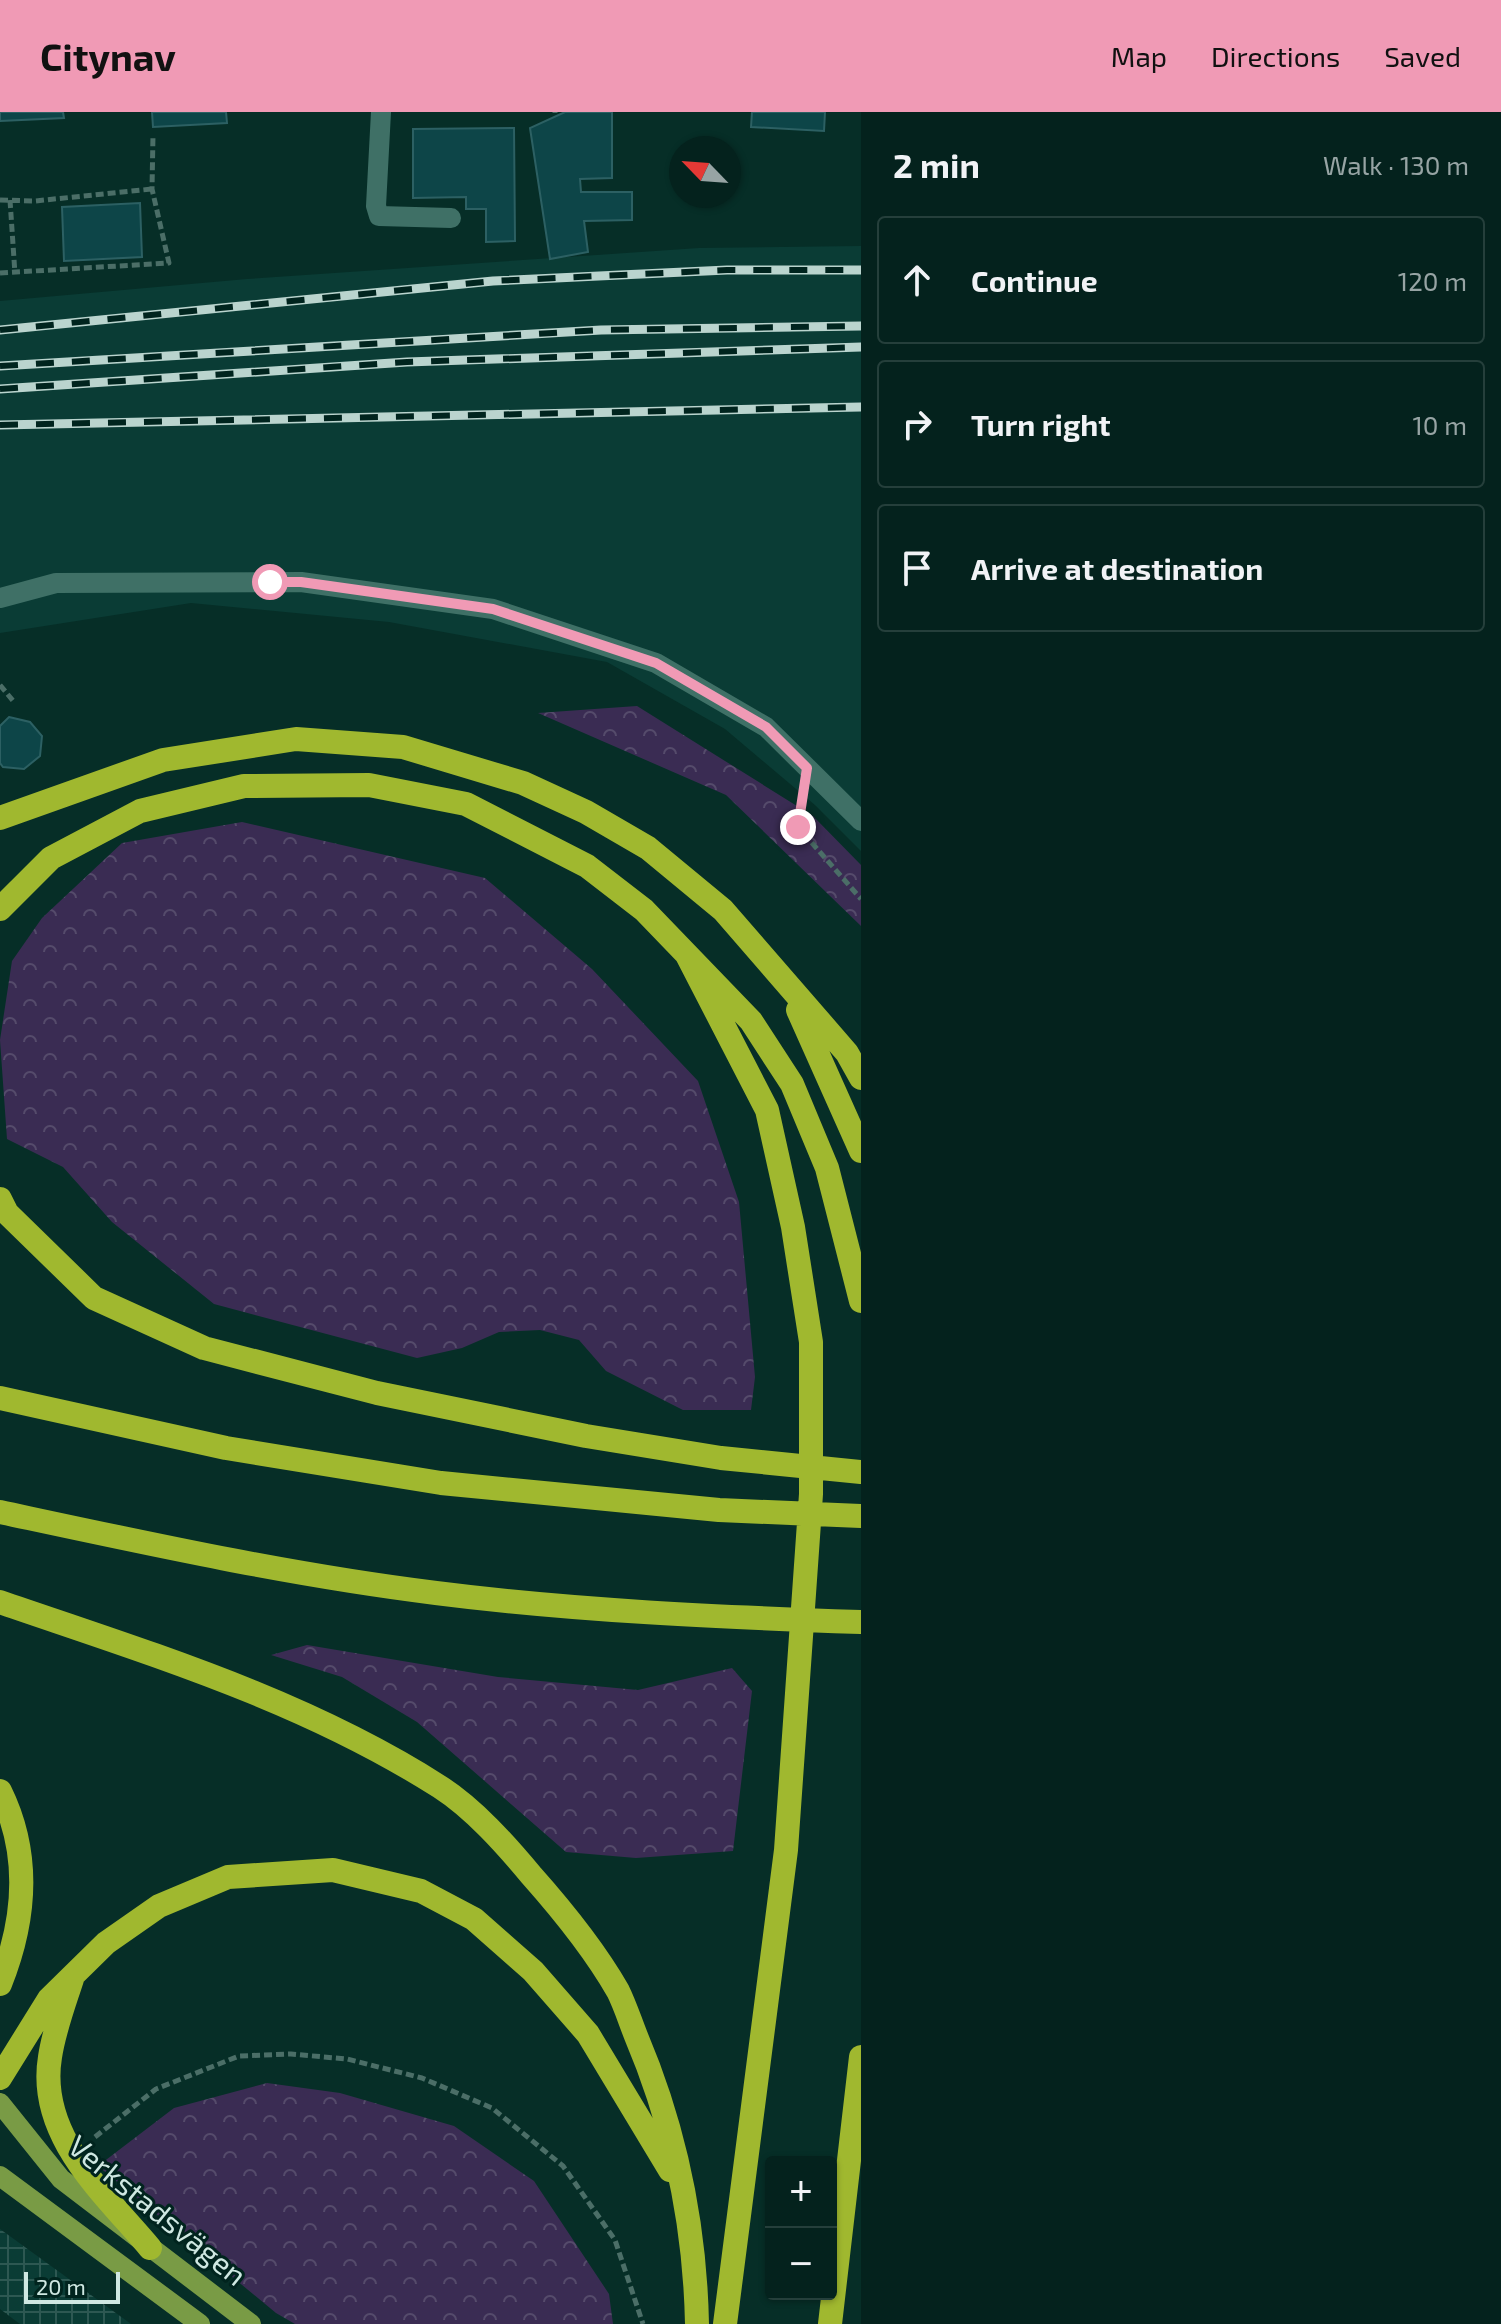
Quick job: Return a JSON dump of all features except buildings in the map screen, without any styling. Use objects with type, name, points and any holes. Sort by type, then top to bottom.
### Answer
[{"type":"highway","points":[[0,818],[163,760],[296,739],[403,747],[523,783],[586,812],[648,848],[723,910],[847,1053],[861,1078]]},
{"type":"highway","points":[[0,909],[51,858],[140,811],[244,786],[369,785],[466,804],[587,866],[644,910],[751,1021],[792,1084],[827,1168],[861,1301]]},
{"type":"highway","points":[[687,955],[767,1110],[793,1227],[811,1342],[811,1494],[786,1850],[725,2324]]},
{"type":"highway","points":[[781,976],[826,1066],[861,1151]]},
{"type":"highway","points":[[0,1199],[7,1213],[94,1298],[204,1348],[377,1393],[586,1436],[721,1458],[861,1472]]},
{"type":"highway","points":[[0,1398],[226,1448],[441,1483],[719,1510],[861,1516]]},
{"type":"highway","points":[[0,1512],[213,1557],[437,1593],[714,1617],[861,1622]]},
{"type":"highway","points":[[0,1602],[252,1690],[360,1740],[443,1789],[510,1849],[565,1914],[619,1993],[658,2088],[686,2196],[696,2269],[697,2324]]},
{"type":"highway","points":[[0,1791],[22,1850],[24,1888],[8,1937],[0,1984]]},
{"type":"highway","points":[[0,2078],[29,2026],[72,1976],[106,1943],[159,1906],[228,1877],[333,1870],[421,1891],[474,1919],[533,1971],[588,2034],[686,2196]]},
{"type":"highway","points":[[72,1976],[49,2059],[51,2099],[58,2130],[77,2162],[150,2248]]},
{"type":"highway","points":[[830,2324],[861,2057]]},
{"type":"main road","name":"Verkstadsvägen","points":[[0,2103],[61,2179],[251,2324]]},
{"type":"main road","name":"Verkstadsvägen","points":[[0,2176],[200,2324]]},
{"type":"lane","points":[[381,112],[376,206],[379,216],[451,218]]},
{"type":"lane","points":[[0,598],[56,583],[301,582],[493,609],[656,663],[766,727],[861,821]]},
{"type":"path","points":[[0,273],[169,263],[152,189],[153,135]]},
{"type":"path","points":[[0,200],[152,189]]},
{"type":"path","points":[[10,200],[15,274]]},
{"type":"path","points":[[0,685],[14,702]]},
{"type":"path","points":[[807,768],[798,827],[861,899]]},
{"type":"path","points":[[77,2162],[94,2137],[156,2089],[239,2056],[291,2054],[347,2059],[422,2078],[492,2108],[563,2166],[615,2240],[643,2324]]},
{"type":"shaded area","points":[[861,246],[861,851],[815,805],[725,729],[607,662],[389,622],[191,603],[0,633],[0,301],[247,279],[699,248]]},
{"type":"shaded area","points":[[0,2229],[131,2324],[20,2324],[0,2309]]},
{"type":"green space","points":[[637,706],[813,816],[861,865],[861,926],[726,795],[538,713]]},
{"type":"green space","points":[[242,822],[485,878],[592,969],[698,1081],[739,1202],[755,1377],[751,1410],[683,1410],[606,1371],[579,1340],[540,1330],[499,1332],[462,1348],[417,1358],[214,1304],[112,1222],[63,1167],[7,1139],[0,1040],[12,961],[42,918],[122,843]]},
{"type":"green space","points":[[307,1645],[498,1677],[638,1690],[732,1668],[752,1691],[733,1851],[636,1858],[566,1852],[417,1722],[342,1677],[271,1655]]},
{"type":"green space","points":[[267,2083],[340,2093],[454,2126],[534,2181],[609,2294],[613,2324],[295,2324],[276,2313],[98,2166],[174,2108]]},
{"type":"railway","points":[[0,330],[493,281],[727,270],[861,270]]},
{"type":"railway","points":[[0,366],[601,330],[861,326]]},
{"type":"railway","points":[[0,389],[407,362],[861,347]]},
{"type":"railway","points":[[0,425],[861,407]]},
{"type":"route","points":[[270,582],[301,582],[493,609],[656,663],[766,727],[807,768],[798,827]]}]
